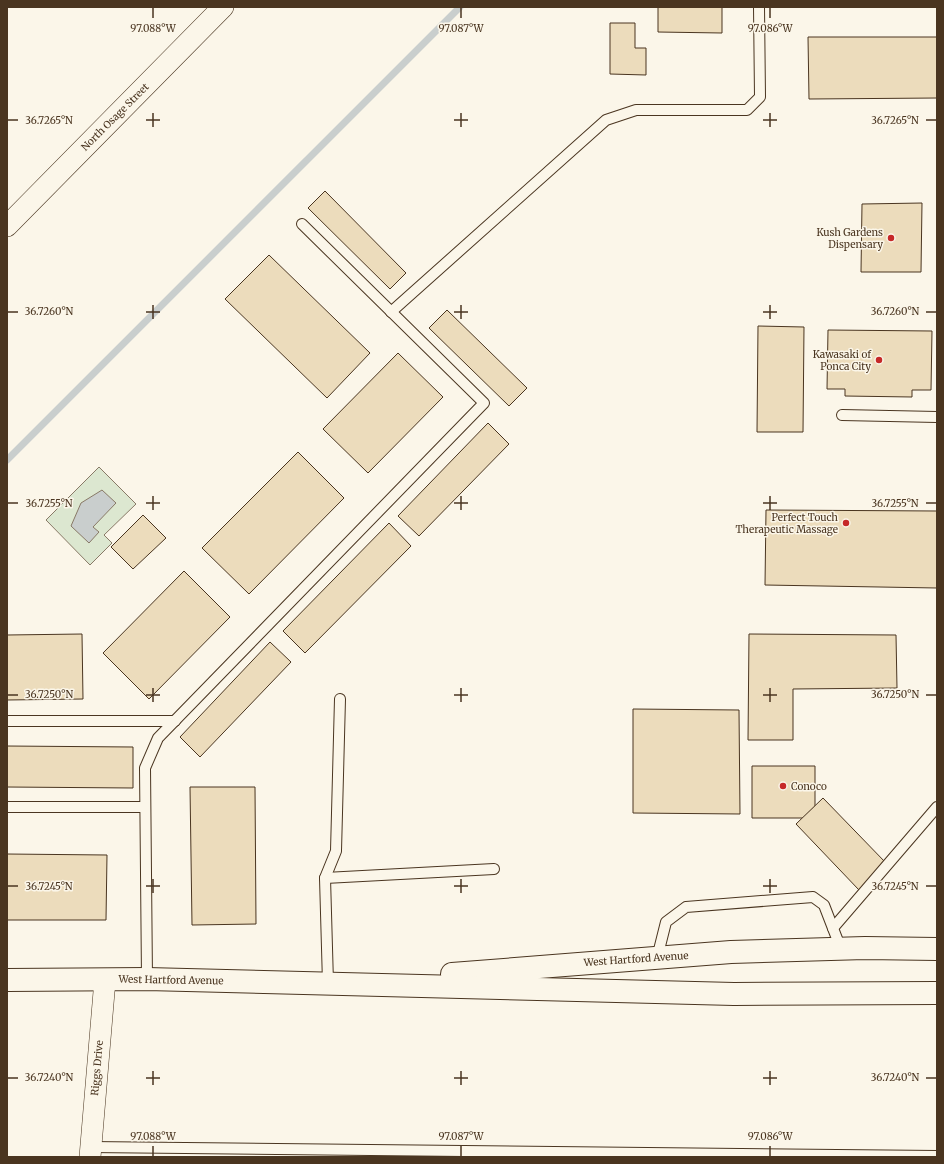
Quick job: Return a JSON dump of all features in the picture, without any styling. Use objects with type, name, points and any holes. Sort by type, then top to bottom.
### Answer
[{"type":"main road","name":"West Hartford Avenue","points":[[332,983],[730,952],[841,949],[937,949]]},
{"type":"main road","name":"West Hartford Avenue","points":[[7,980],[146,979],[734,994],[937,993]]},
{"type":"street","name":"North Osage Street","points":[[7,226],[223,7]]},
{"type":"street","name":"Riggs Drive","points":[[90,1152],[105,980]]},
{"type":"lane","points":[[391,312],[606,120],[636,110],[747,110],[760,97],[759,7]]},
{"type":"lane","points":[[146,979],[145,768],[158,738],[484,404],[302,224]]},
{"type":"lane","points":[[842,415],[937,417]]},
{"type":"lane","points":[[332,983],[325,878],[336,851],[340,699]]},
{"type":"lane","points":[[7,721],[175,721]]},
{"type":"lane","points":[[7,807],[145,807]]},
{"type":"lane","points":[[833,928],[937,807]]},
{"type":"lane","points":[[325,878],[494,869]]},
{"type":"lane","points":[[657,958],[666,922],[686,907],[813,897],[824,905],[841,949]]},
{"type":"lane","points":[[90,1152],[937,1156]]},
{"type":"green space","points":[[99,467],[136,504],[104,535],[112,543],[90,565],[46,520]]},
{"type":"shaded area","points":[[102,490],[116,503],[93,527],[99,532],[89,543],[71,526],[81,503]]},
{"type":"building","points":[[658,7],[722,7],[722,33],[658,32]]},
{"type":"building","points":[[610,23],[635,23],[635,48],[646,48],[646,75],[610,74]]},
{"type":"building","points":[[808,37],[937,37],[937,98],[809,99]]},
{"type":"building","points":[[325,191],[406,273],[390,289],[308,208]]},
{"type":"building","name":"Kush Gardens Dispensary","points":[[922,203],[921,272],[861,272],[862,204]]},
{"type":"building","points":[[269,255],[370,353],[327,398],[225,299]]},
{"type":"building","points":[[447,310],[527,388],[509,406],[429,328]]},
{"type":"building","points":[[758,326],[804,327],[803,432],[757,432]]},
{"type":"building","name":"Kawasaki of Ponca City","points":[[828,330],[932,331],[931,390],[912,390],[912,397],[845,396],[845,389],[827,389]]},
{"type":"building","points":[[398,353],[443,397],[368,473],[323,429]]},
{"type":"building","points":[[488,423],[509,444],[419,536],[398,516]]},
{"type":"building","points":[[298,452],[344,498],[249,594],[202,548]]},
{"type":"building","points":[[766,510],[937,511],[937,588],[765,585]]},
{"type":"building","points":[[143,515],[166,538],[133,569],[111,547]]},
{"type":"building","points":[[389,523],[411,546],[305,653],[283,631]]},
{"type":"building","points":[[184,571],[230,617],[149,699],[103,653]]},
{"type":"building","points":[[82,634],[83,699],[7,700],[7,635]]},
{"type":"building","points":[[749,634],[896,635],[897,688],[793,689],[793,740],[748,740]]},
{"type":"building","points":[[270,642],[291,662],[200,757],[180,737]]},
{"type":"building","points":[[633,709],[739,710],[740,814],[633,813]]},
{"type":"building","points":[[7,746],[133,747],[133,788],[7,787]]},
{"type":"building","name":"Conoco","points":[[752,766],[815,766],[815,806],[803,818],[752,818]]},
{"type":"building","points":[[190,787],[255,787],[256,924],[192,925]]},
{"type":"building","name":"Conoco","points":[[823,798],[886,863],[859,890],[796,824]]},
{"type":"building","points":[[7,854],[107,855],[106,920],[7,920]]},
{"type":"waterway","points":[[7,460],[460,7]]},
{"type":"place","name":"Kush Gardens Dispensary","points":[[891,238]]},
{"type":"place","name":"Kawasaki of Ponca City","points":[[879,360]]},
{"type":"place","name":"Perfect Touch Therapeutic Massage","points":[[846,523]]},
{"type":"place","name":"Conoco","points":[[783,786]]}]
